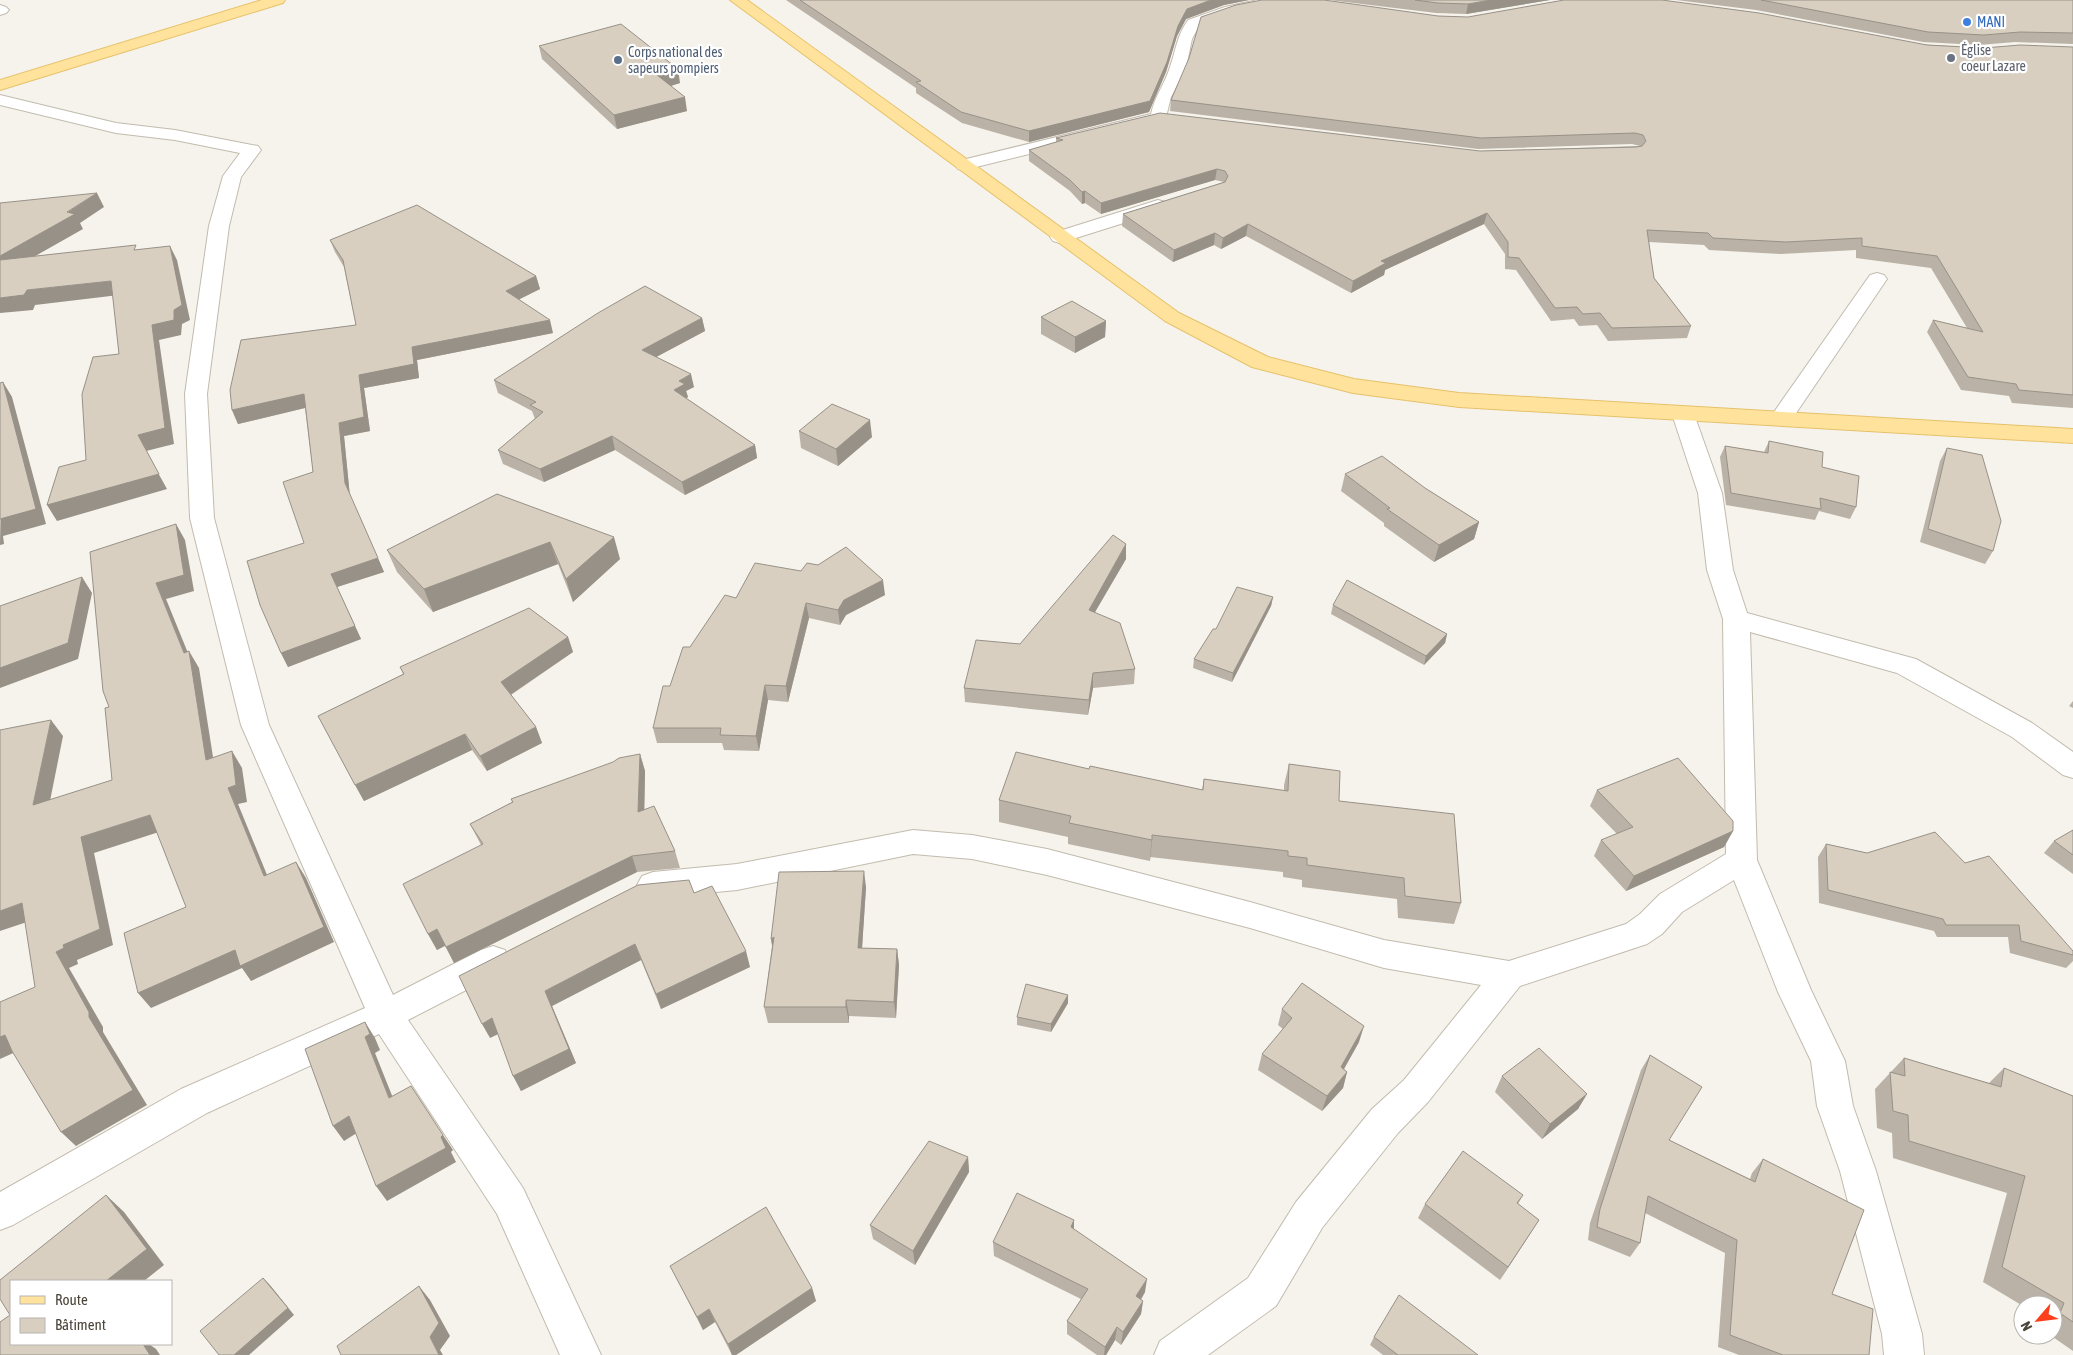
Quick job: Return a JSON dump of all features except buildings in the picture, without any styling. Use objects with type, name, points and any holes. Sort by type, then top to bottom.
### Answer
[{"type":"main road","points":[[0,86],[278,0]]},
{"type":"main road","points":[[737,0],[1172,317],[1260,362],[1353,386],[1459,400],[2073,436]]},
{"type":"street","points":[[1159,117],[1163,97],[1178,68],[1184,40],[1193,23],[1230,10],[1280,0]]},
{"type":"street","points":[[0,100],[116,128],[175,135],[252,150],[232,176],[216,246],[196,394],[202,518],[255,725],[385,1015],[510,1201],[580,1355]]},
{"type":"street","points":[[964,165],[1159,117],[1178,119]]},
{"type":"street","points":[[1060,237],[1180,199]]},
{"type":"street","points":[[1782,418],[1877,279]]},
{"type":"street","points":[[1683,414],[1710,493],[1720,570],[1736,619],[1742,860],[1795,992],[1828,1061],[1834,1106],[1858,1171],[1902,1334],[1904,1355]]},
{"type":"street","points":[[1736,619],[1906,666],[2022,730],[2073,767]]},
{"type":"street","points":[[629,891],[638,887],[737,877],[913,842],[952,845],[1047,862],[1250,915],[1384,954],[1509,974],[1636,934],[1661,913],[1742,860]]},
{"type":"street","points":[[0,1212],[194,1101],[385,1015],[516,948]]},
{"type":"street","points":[[1174,1355],[1262,1292],[1309,1215],[1385,1121],[1416,1090],[1509,974]]},
{"type":"place","name":"MANI","points":[[1967,22]]},
{"type":"place","name":"Église coeur Lazare","points":[[1951,58]]},
{"type":"place","name":"Corps national des sapeurs pompiers","points":[[618,60]]}]
